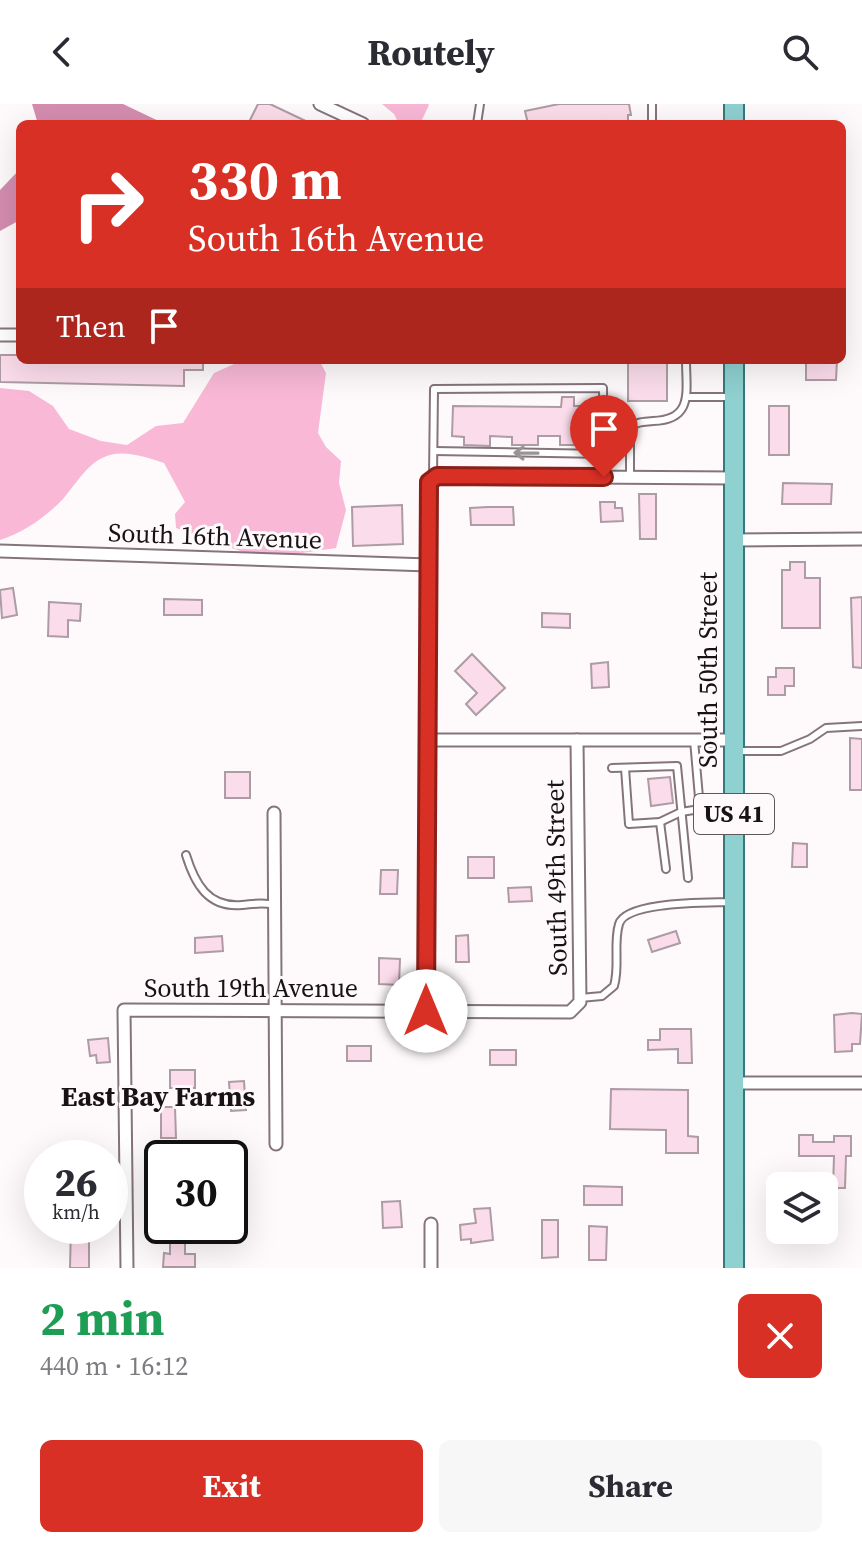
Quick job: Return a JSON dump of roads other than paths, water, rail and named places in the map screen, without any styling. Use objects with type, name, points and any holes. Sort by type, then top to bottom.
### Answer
[{"type":"main road","name":"South 50th Street","points":[[734,364],[734,1268]]},
{"type":"street","points":[[320,104],[354,120]]},
{"type":"street","points":[[426,1011],[429,482],[437,476],[734,478]]},
{"type":"street","points":[[734,540],[862,539]]},
{"type":"street","name":"South 16th Avenue","points":[[0,551],[429,565]]},
{"type":"street","points":[[427,740],[694,740],[734,746]]},
{"type":"street","name":"South 49th Street","points":[[570,1012],[580,1002],[577,740]]},
{"type":"street","points":[[274,813],[276,1144]]},
{"type":"street","name":"South 19th Avenue","points":[[127,1268],[124,1010],[570,1012]]},
{"type":"street","points":[[734,1083],[862,1083]]},
{"type":"street","points":[[431,1224],[431,1268]]},
{"type":"lane","points":[[630,477],[631,427],[641,422],[672,419],[683,408],[686,364]]},
{"type":"lane","points":[[433,478],[434,389],[603,388],[604,477]]},
{"type":"lane","points":[[686,397],[734,397]]},
{"type":"lane","points":[[434,451],[604,454]]},
{"type":"lane","points":[[734,746],[781,751],[810,739],[826,728],[862,726]]},
{"type":"lane","points":[[694,740],[700,809]]},
{"type":"lane","points":[[612,768],[677,766],[688,878]]},
{"type":"lane","points":[[625,768],[629,824],[660,822],[681,812],[700,809],[734,808]]},
{"type":"lane","points":[[660,822],[666,869]]},
{"type":"lane","points":[[186,855],[205,895],[234,905],[258,902],[274,905]]},
{"type":"lane","points":[[580,998],[602,996],[614,986],[620,922],[630,912],[674,905],[734,902]]},
{"type":"district","name":"East Bay Farms","points":[[158,1096]]}]
